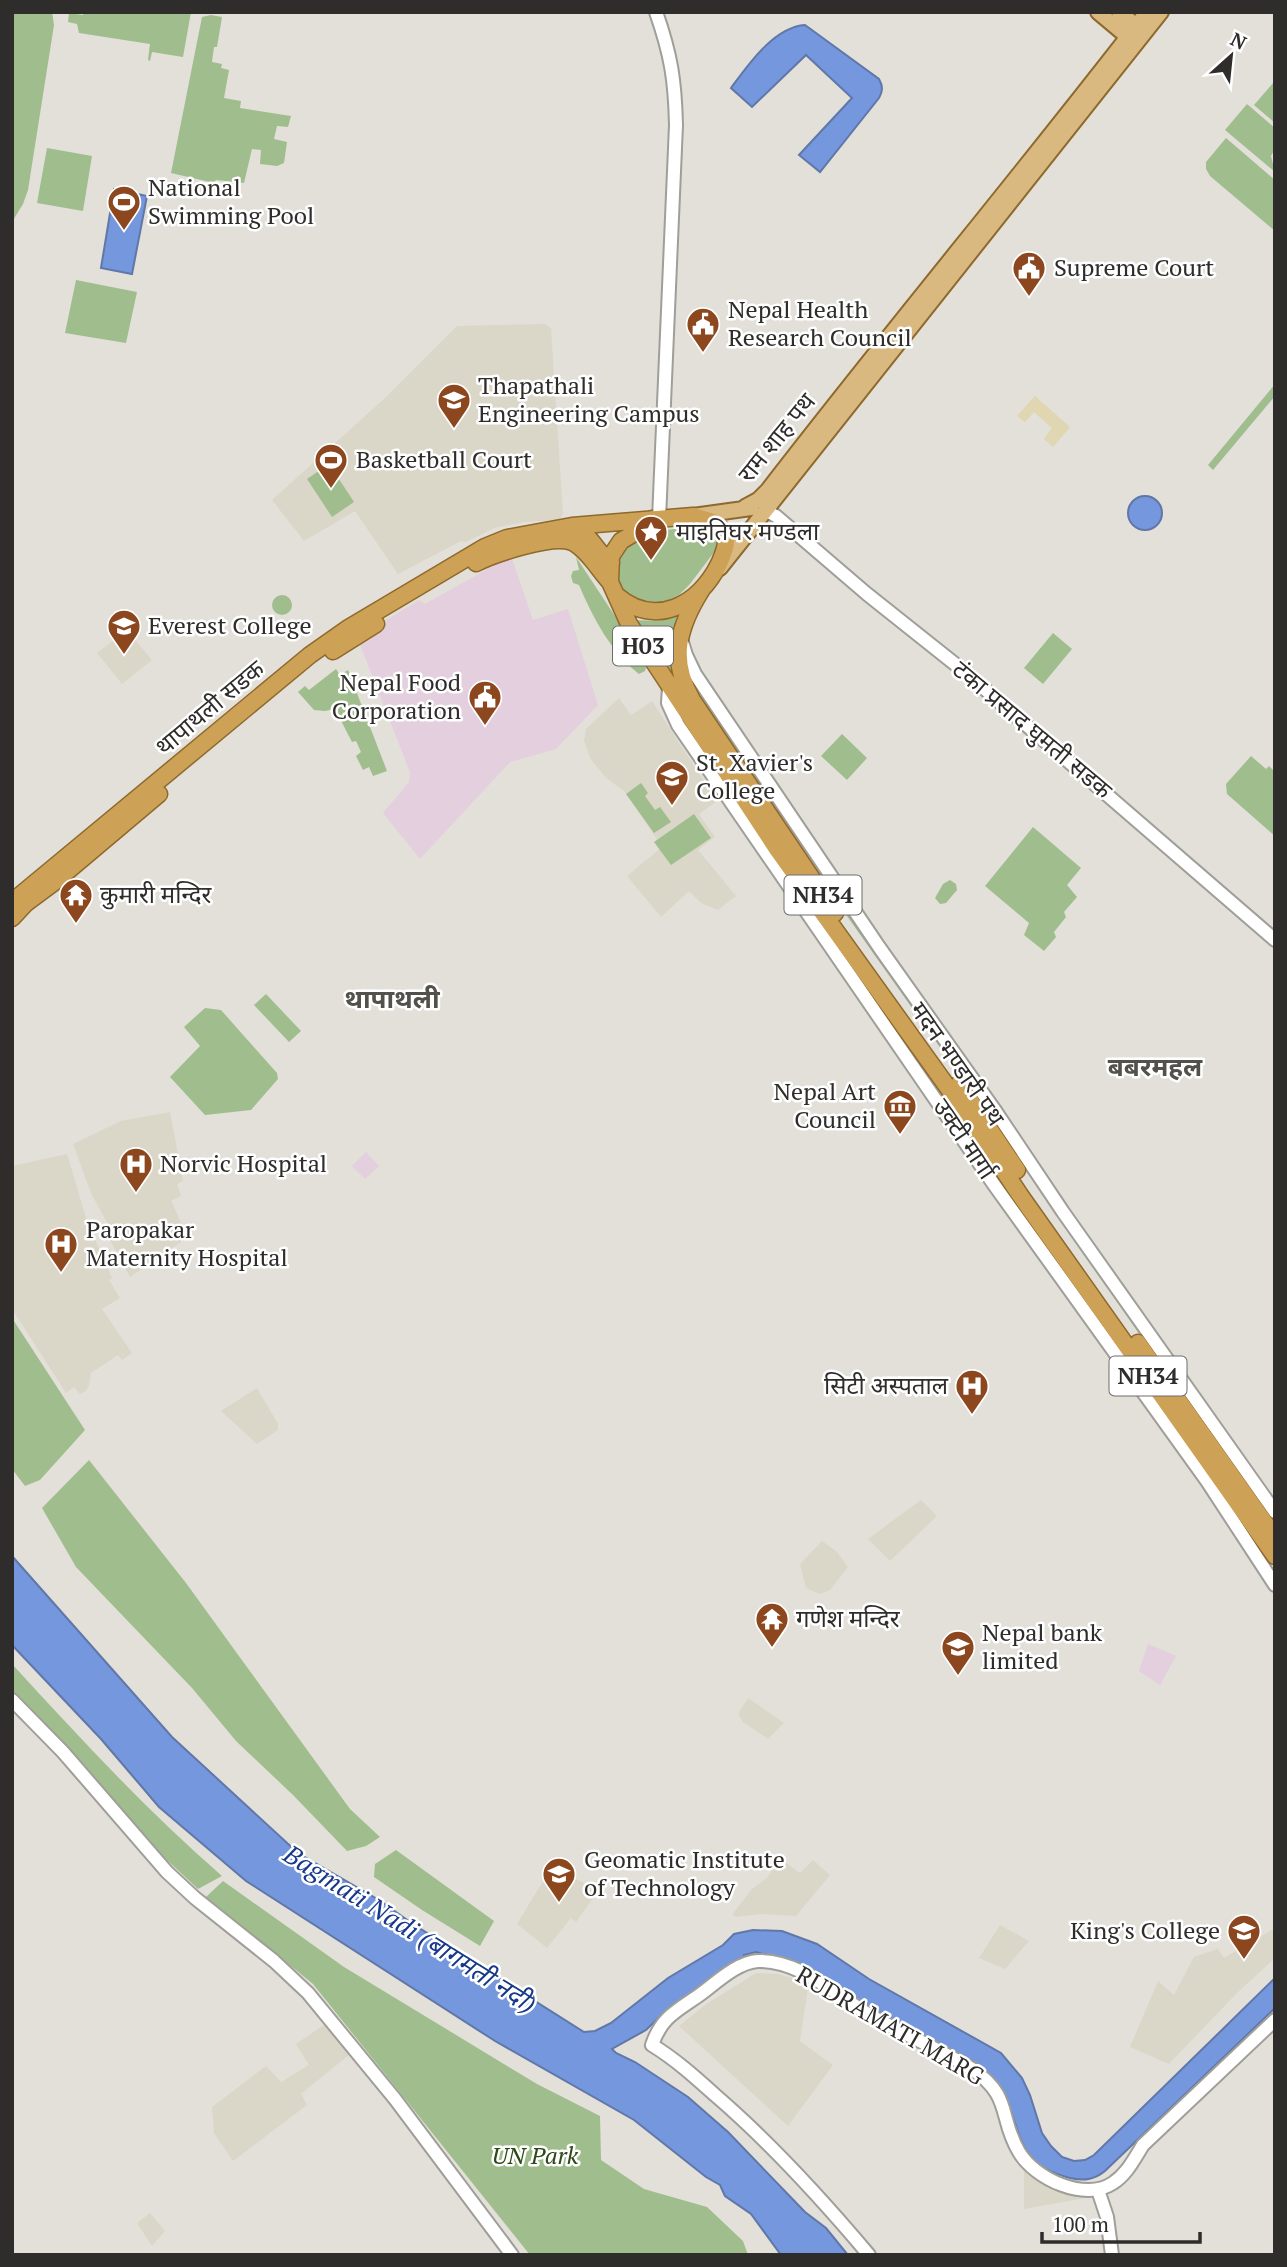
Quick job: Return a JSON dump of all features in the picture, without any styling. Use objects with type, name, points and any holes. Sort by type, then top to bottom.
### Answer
[{"type":"highway","points":[[693,516],[721,526],[726,536],[723,556],[705,586],[680,606],[659,612],[634,607],[611,586],[614,550],[621,541],[655,519],[693,516]]},
{"type":"highway","name":"थापाथली सडक","points":[[12,902],[255,699],[347,629],[485,547],[507,538],[572,526],[655,519]]},
{"type":"highway","points":[[572,526],[591,538],[601,555],[611,563]]},
{"type":"highway","name":"थापाथली सडक","points":[[12,918],[26,903],[320,660],[472,565],[487,557],[527,545],[566,541],[582,550],[611,586]]},
{"type":"highway","name":"मदन भण्डारी पथ","points":[[611,586],[629,624],[785,860],[959,1103],[1020,1195],[1275,1556]]},
{"type":"highway","name":"मदन भण्डारी पथ","points":[[705,586],[688,613],[678,661],[682,681],[692,700],[867,958],[968,1097],[1039,1204],[1275,1537]]},
{"type":"main road","points":[[1098,12],[1136,35]]},
{"type":"main road","points":[[1119,12],[1136,35]]},
{"type":"main road","name":"राम शाह पथ","points":[[745,507],[762,516],[1136,35],[1147,12]]},
{"type":"main road","name":"राम शाह पथ","points":[[745,507],[768,490],[919,297],[1136,35],[1161,12]]},
{"type":"main road","points":[[693,516],[745,507]]},
{"type":"main road","points":[[705,586],[762,516]]},
{"type":"street","points":[[655,519],[676,125],[676,86],[672,60],[656,12]]},
{"type":"street","name":"टंका प्रसाद घुमती सडक","points":[[762,516],[785,525],[965,672],[1275,940]]},
{"type":"street","points":[[682,632],[683,648],[695,674],[807,844],[1275,1512]]},
{"type":"street","name":"उक्टी मार्गा","points":[[673,693],[667,696],[672,715],[700,758],[995,1186],[1207,1481],[1275,1584]]},
{"type":"street","points":[[12,1700],[63,1752],[167,1872],[274,1961],[308,1993],[395,2099],[512,2255]]},
{"type":"street","name":"RUDRAMATI MARG","points":[[869,2255],[805,2181],[751,2126],[672,2057],[652,2045],[657,2030],[669,2016],[734,1970],[755,1961],[791,1968],[870,2015],[962,2063],[985,2078],[997,2093],[1005,2108],[1013,2141],[1020,2155],[1031,2166],[1041,2174],[1074,2189],[1098,2190]]},
{"type":"street","points":[[1112,2255],[1107,2217],[1098,2190],[1121,2177],[1143,2146],[1275,2020]]},
{"type":"shaded area","name":"Thapathali Engineering Campus","points":[[545,324],[551,328],[563,514],[559,520],[524,522],[494,528],[466,542],[461,541],[398,574],[355,511],[304,541],[272,500],[384,399],[457,326]]},
{"type":"shaded area","name":"Nepal Food Corporation","points":[[511,556],[533,620],[568,609],[598,705],[556,749],[510,762],[420,859],[383,813],[409,782],[410,772],[359,642],[367,632],[419,600],[425,604]]},
{"type":"shaded area","name":"Everest College","points":[[127,630],[152,660],[122,684],[97,653]]},
{"type":"shaded area","name":"St. Xavier's College","points":[[619,698],[631,715],[652,701],[717,801],[699,814],[715,837],[698,850],[736,896],[718,910],[701,903],[689,891],[661,917],[627,876],[662,847],[625,792],[605,777],[590,758],[584,741],[586,729]]},
{"type":"shaded area","name":"Norvic Hospital","points":[[170,1112],[183,1181],[177,1184],[181,1196],[171,1201],[188,1237],[130,1277],[106,1233],[111,1230],[91,1193],[73,1144],[121,1121]]},
{"type":"shaded area","points":[[366,1152],[379,1166],[365,1179],[352,1166]]},
{"type":"shaded area","name":"Paropakar Maternity Hospital","points":[[67,1154],[87,1221],[112,1278],[109,1280],[120,1298],[102,1309],[132,1353],[122,1360],[118,1355],[91,1373],[86,1391],[80,1394],[74,1387],[66,1393],[12,1309],[12,1166]]},
{"type":"shaded area","points":[[257,1388],[278,1424],[278,1430],[257,1444],[221,1411]]},
{"type":"shaded area","points":[[921,1500],[937,1516],[890,1561],[868,1539]]},
{"type":"shaded area","points":[[822,1541],[837,1552],[848,1567],[830,1590],[820,1594],[806,1588],[800,1564]]},
{"type":"shaded area","points":[[1148,1644],[1176,1656],[1160,1685],[1139,1671]]},
{"type":"shaded area","points":[[748,1698],[784,1723],[768,1739],[743,1722],[738,1714]]},
{"type":"shaded area","points":[[779,1858],[800,1873],[813,1860],[830,1875],[796,1916],[762,1914],[735,1917],[733,1914],[737,1908],[752,1889],[768,1877]]},
{"type":"shaded area","name":"Geomatic Institute of Technology","points":[[554,1869],[599,1890],[576,1922],[571,1918],[547,1948],[517,1924],[540,1886]]},
{"type":"shaded area","points":[[1000,1925],[1029,1941],[1005,1969],[979,1958]]},
{"type":"shaded area","points":[[1275,1928],[1275,1958],[1236,1994],[1169,2064],[1130,2047],[1158,1981],[1174,1995],[1194,1957],[1218,1949],[1224,1958]]},
{"type":"shaded area","points":[[756,1973],[778,1974],[795,1979],[808,1988],[800,2041],[833,2065],[788,2126],[679,2026],[705,2005]]},
{"type":"shaded area","points":[[324,2025],[350,2054],[301,2094],[307,2105],[233,2161],[214,2133],[212,2107],[266,2066],[281,2082],[309,2065],[296,2044]]},
{"type":"shaded area","points":[[1024,2166],[1081,2193],[1085,2198],[1024,2209]]},
{"type":"shaded area","points":[[150,2213],[165,2231],[152,2246],[137,2223]]},
{"type":"green space","points":[[12,12],[52,12],[54,25],[28,190],[12,222]]},
{"type":"green space","points":[[84,12],[191,12],[183,57],[152,52],[150,61],[150,44],[79,33],[77,24],[68,22],[69,13],[83,15]]},
{"type":"green space","points":[[202,17],[222,17],[212,62],[222,64],[221,68],[229,70],[224,98],[241,101],[240,108],[291,116],[288,127],[277,126],[274,139],[287,142],[284,163],[277,166],[260,164],[261,150],[252,149],[244,183],[216,180],[214,183],[171,173]]},
{"type":"green space","points":[[1275,82],[1275,123],[1254,105]]},
{"type":"green space","points":[[1247,104],[1275,128],[1275,149],[1271,156],[1275,172],[1225,130]]},
{"type":"green space","points":[[1226,138],[1275,180],[1275,231],[1210,176],[1206,169],[1206,162]]},
{"type":"green space","points":[[47,148],[92,156],[83,211],[37,203]]},
{"type":"green space","points":[[76,280],[137,292],[126,343],[65,333]]},
{"type":"green space","points":[[1275,384],[1275,396],[1213,470],[1208,465]]},
{"type":"green space","name":"Basketball Court","points":[[329,464],[354,502],[332,517],[307,479]]},
{"type":"green space","points":[[707,526],[718,531],[718,547],[679,595],[661,605],[645,604],[631,597],[623,589],[617,579],[619,551],[643,533]]},
{"type":"green space","points":[[576,557],[642,657],[645,671],[639,674],[611,645],[579,585],[573,583],[573,571],[579,570]]},
{"type":"green space","points":[[278,595],[286,595],[292,605],[286,615],[278,615],[272,609],[272,601]]},
{"type":"green space","points":[[681,612],[672,643],[673,677],[634,620],[659,621]]},
{"type":"green space","points":[[1053,633],[1072,649],[1043,684],[1024,668]]},
{"type":"green space","points":[[336,669],[340,675],[348,670],[387,771],[373,776],[369,767],[363,770],[356,756],[361,752],[356,741],[352,742],[335,709],[314,710],[298,692],[305,686],[309,690]]},
{"type":"green space","points":[[699,692],[822,877],[973,1089],[971,1091],[820,878],[696,693]]},
{"type":"green space","points":[[842,734],[867,758],[847,780],[821,756]]},
{"type":"green space","points":[[1251,756],[1266,769],[1269,766],[1275,772],[1275,836],[1227,794],[1226,784]]},
{"type":"green space","points":[[641,783],[648,793],[645,796],[655,810],[660,807],[671,822],[654,833],[626,794]]},
{"type":"green space","points":[[694,814],[711,838],[671,865],[654,842]]},
{"type":"green space","points":[[1033,827],[1081,868],[1067,885],[1077,897],[1064,912],[1066,917],[1054,932],[1056,937],[1044,951],[1024,935],[1029,923],[985,886]]},
{"type":"green space","points":[[950,880],[956,884],[957,890],[946,903],[940,904],[935,898],[943,884]]},
{"type":"green space","points":[[266,994],[301,1031],[289,1042],[254,1005]]},
{"type":"green space","points":[[205,1008],[221,1010],[277,1073],[278,1079],[251,1110],[205,1115],[170,1077],[200,1046],[184,1027]]},
{"type":"green space","points":[[977,1095],[1154,1351],[1152,1352],[974,1096]]},
{"type":"green space","points":[[12,1318],[85,1430],[40,1480],[25,1486],[12,1469]]},
{"type":"green space","points":[[89,1460],[186,1583],[350,1809],[380,1837],[366,1846],[347,1851],[236,1741],[192,1688],[76,1567],[42,1508]]},
{"type":"green space","points":[[12,1664],[141,1800],[222,1876],[198,1889],[139,1834],[87,1768],[12,1692]]},
{"type":"green space","points":[[396,1850],[494,1921],[480,1946],[374,1877],[375,1864]]},
{"type":"green space","name":"UN Park","points":[[223,1881],[344,1967],[537,2084],[600,2116],[601,2160],[644,2189],[707,2207],[743,2241],[748,2255],[530,2255],[313,1984],[206,1897]]},
{"type":"sand","points":[[1035,396],[1070,427],[1053,447],[1044,439],[1052,428],[1034,412],[1025,422],[1017,416]]},
{"type":"water","points":[[805,25],[879,79],[882,86],[879,98],[820,172],[799,155],[852,98],[806,55],[752,107],[731,88],[772,40],[794,27]]},
{"type":"water","name":"National Swimming Pool","points":[[114,189],[147,196],[132,274],[101,268]]},
{"type":"water","points":[[1145,496],[1157,501],[1162,513],[1157,525],[1145,530],[1133,525],[1128,513],[1133,501]]},
{"type":"water","name":"Bagmati Nadi (बागमती नदी)","points":[[12,1556],[172,1737],[298,1853],[379,1900],[584,2032],[595,2031],[611,2023],[668,1978],[723,1945],[734,1934],[753,1930],[782,1931],[817,1944],[869,1979],[1001,2053],[1022,2078],[1042,2133],[1062,2157],[1074,2161],[1085,2160],[1094,2155],[1275,1978],[1275,2008],[1105,2171],[1093,2178],[1080,2179],[1050,2171],[1037,2163],[1021,2141],[998,2085],[974,2063],[853,1998],[799,1964],[756,1952],[744,1955],[744,1960],[668,2009],[646,2030],[612,2049],[688,2097],[728,2132],[805,2212],[826,2228],[848,2255],[781,2255],[751,2214],[725,2196],[720,2185],[634,2120],[495,2041],[246,1881],[159,1807],[101,1739],[12,1645]]},
{"type":"place","name":"National Swimming Pool","points":[[124,232]]},
{"type":"place","name":"Supreme Court","points":[[1029,298]]},
{"type":"place","name":"Nepal Health Research Council","points":[[703,354]]},
{"type":"place","name":"Thapathali Engineering Campus","points":[[454,430]]},
{"type":"place","name":"Basketball Court","points":[[331,490]]},
{"type":"place","name":"माइतिघर मण्डला","points":[[651,562]]},
{"type":"place","name":"Everest College","points":[[124,656]]},
{"type":"place","name":"Nepal Food Corporation","points":[[485,727]]},
{"type":"place","name":"St. Xavier's College","points":[[672,807]]},
{"type":"place","name":"कुमारी मन्दिर","points":[[76,925]]},
{"type":"place","name":"Nepal Art Council","points":[[900,1136]]},
{"type":"place","name":"Norvic Hospital","points":[[136,1194]]},
{"type":"place","name":"Paropakar Maternity Hospital","points":[[61,1274]]},
{"type":"place","name":"सिटी अस्पताल","points":[[972,1416]]},
{"type":"place","name":"गणेश मन्दिर","points":[[772,1649]]},
{"type":"place","name":"Nepal bank limited","points":[[958,1677]]},
{"type":"place","name":"Geomatic Institute of Technology","points":[[559,1904]]},
{"type":"place","name":"King's College","points":[[1244,1961]]},
{"type":"district","name":"थापाथली","points":[[392,999]]},
{"type":"district","name":"बबरमहल","points":[[1155,1067]]}]
